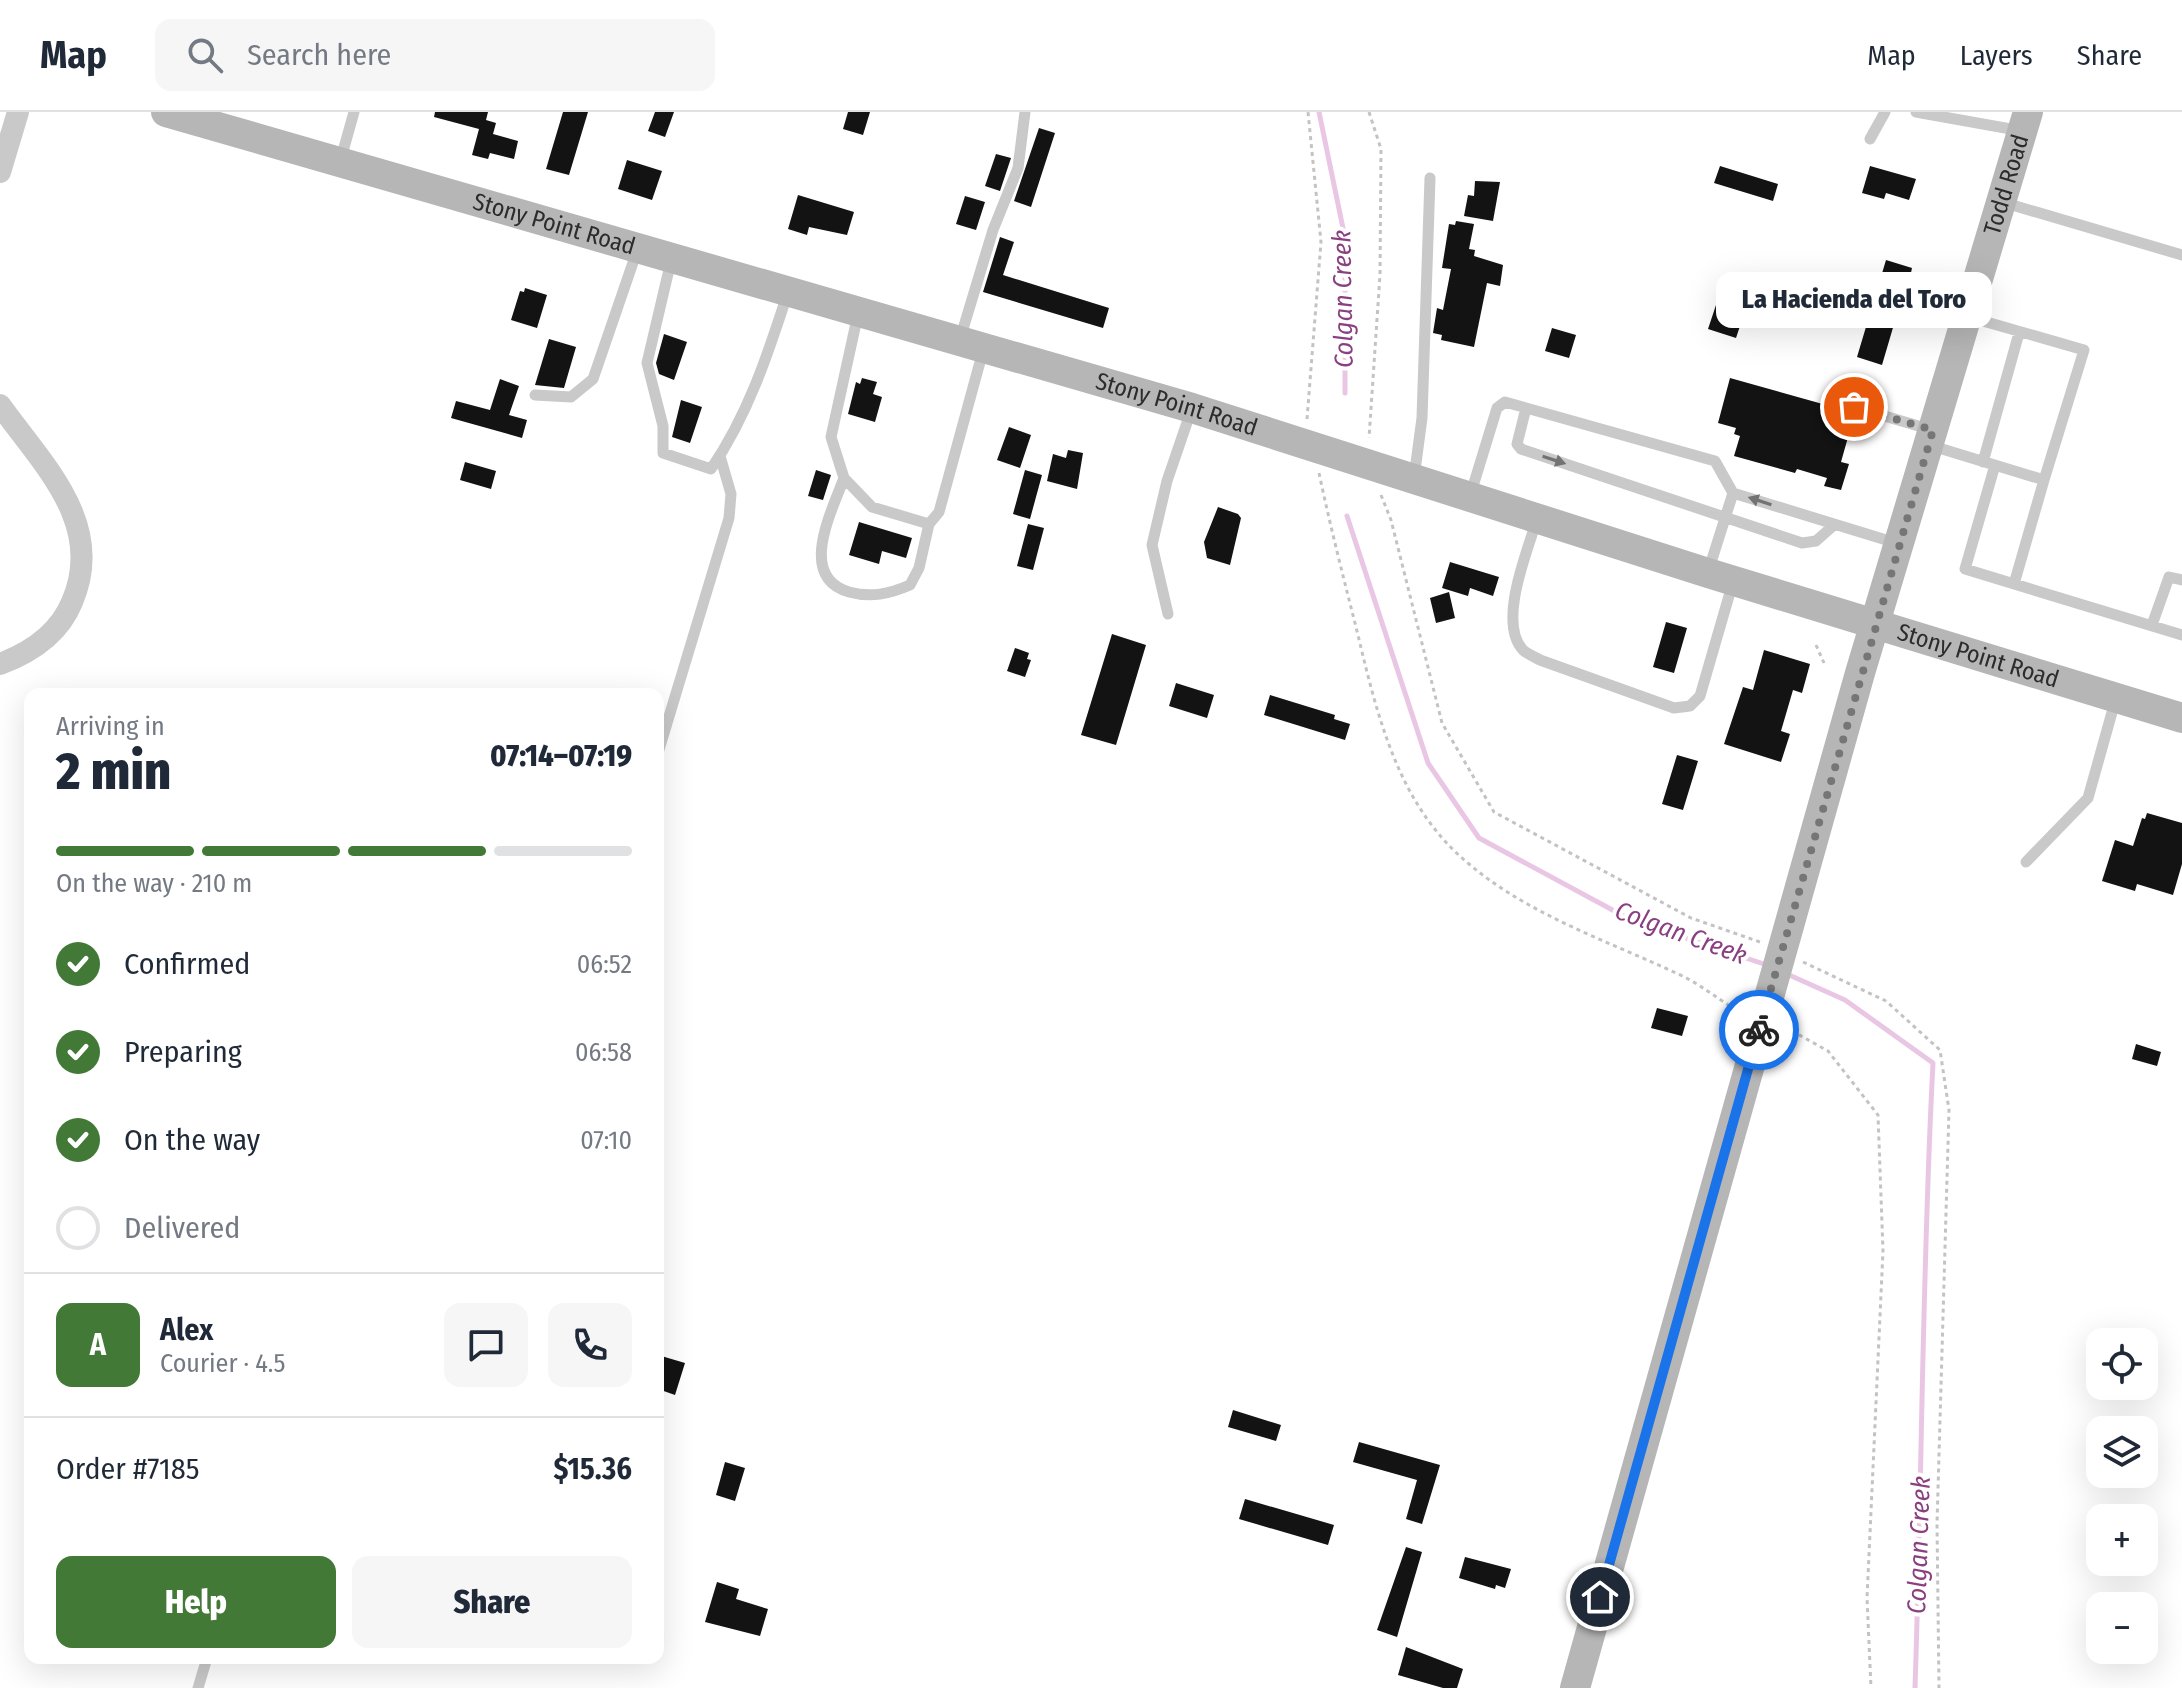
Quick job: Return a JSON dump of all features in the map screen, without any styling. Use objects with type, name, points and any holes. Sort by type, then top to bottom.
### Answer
[{"type":"main road","name":"Stony Point Road","points":[[166,112],[221,120],[340,163],[1192,408],[1721,577],[2182,718]]},
{"type":"main road","name":"Todd Road","points":[[1575,1688],[1874,624],[2025,122]]},
{"type":"street","points":[[0,172],[18,112]]},
{"type":"street","points":[[0,405],[64,497],[77,520],[85,554],[80,584],[67,614],[50,635],[23,655],[0,664]]},
{"type":"lane","points":[[340,163],[354,112]]},
{"type":"lane","points":[[844,478],[825,530],[820,568],[827,579],[845,591],[871,597],[910,585],[919,568],[929,524],[939,512],[993,230],[1018,168],[1025,112]]},
{"type":"lane","points":[[1870,139],[1885,112]]},
{"type":"lane","points":[[1916,112],[2025,122]]},
{"type":"lane","points":[[1413,478],[1422,418],[1430,178]]},
{"type":"lane","points":[[2001,202],[2182,255]]},
{"type":"lane","points":[[535,395],[571,397],[593,379],[638,248]]},
{"type":"lane","points":[[672,258],[647,363],[663,426],[663,453],[711,469],[735,435],[766,358],[788,291]]},
{"type":"lane","points":[[859,311],[831,437],[844,478],[872,507],[929,524]]},
{"type":"lane","points":[[1967,316],[2084,350],[2014,584]]},
{"type":"lane","points":[[2019,333],[1965,569],[2182,635]]},
{"type":"lane","points":[[1470,497],[1497,408],[1505,402],[1715,461],[1733,493],[1898,544]]},
{"type":"lane","points":[[1854,407],[1989,463],[2044,480]]},
{"type":"lane","points":[[1168,614],[1152,545],[1167,481],[1192,408]]},
{"type":"lane","points":[[1526,408],[1517,444],[1521,449],[1802,543],[1816,541],[1834,525]]},
{"type":"lane","points":[[664,733],[729,518],[731,494],[720,456]]},
{"type":"lane","points":[[1537,518],[1513,604],[1514,632],[1523,650],[1540,660],[1674,708],[1690,706],[1700,696],[1721,577],[1725,516],[1733,493]]},
{"type":"lane","points":[[2152,625],[2169,577],[2182,580]]},
{"type":"lane","points":[[2026,862],[2088,798],[2116,698]]},
{"type":"lane","points":[[198,1688],[205,1664]]},
{"type":"path","points":[[1308,112],[1321,242],[1305,413],[1386,738],[1415,802],[1444,842],[1514,896],[1606,943],[1764,1014],[1828,1051],[1878,1115],[1883,1251],[1867,1598],[1871,1688]]},
{"type":"path","points":[[1368,463],[1380,275],[1381,149],[1369,112]]},
{"type":"path","points":[[1816,645],[1824,663]]},
{"type":"building","points":[[435,112],[488,112],[486,120],[496,123],[493,134],[518,141],[514,159],[490,153],[488,159],[472,155],[479,129],[434,117]]},
{"type":"building","points":[[563,112],[588,112],[569,175],[546,169]]},
{"type":"building","points":[[655,112],[674,112],[665,137],[648,131]]},
{"type":"building","points":[[848,112],[870,112],[863,135],[843,129]]},
{"type":"building","points":[[1039,128],[1055,133],[1031,207],[1014,201]]},
{"type":"building","points":[[996,154],[1011,158],[1000,191],[985,186]]},
{"type":"building","points":[[627,160],[662,171],[652,200],[618,189]]},
{"type":"building","points":[[1720,166],[1778,184],[1773,201],[1714,183]]},
{"type":"building","points":[[1870,166],[1916,179],[1909,200],[1886,193],[1884,199],[1862,193]]},
{"type":"building","points":[[1475,181],[1500,182],[1493,221],[1464,216],[1468,195],[1474,196]]},
{"type":"building","points":[[798,195],[854,212],[847,235],[809,227],[807,235],[788,229]]},
{"type":"building","points":[[965,196],[985,202],[976,230],[956,224]]},
{"type":"building","points":[[1456,221],[1474,224],[1469,249],[1475,250],[1474,256],[1503,265],[1500,286],[1487,283],[1474,347],[1441,340],[1442,335],[1433,333],[1437,308],[1443,310],[1451,269],[1442,268],[1449,224],[1455,225]]},
{"type":"building","points":[[1000,237],[1014,242],[1003,275],[1109,308],[1103,328],[983,292]]},
{"type":"building","points":[[1886,260],[1912,268],[1902,315],[1897,314],[1882,365],[1857,357]]},
{"type":"building","points":[[525,288],[547,295],[537,328],[511,320],[520,291],[524,292]]},
{"type":"building","points":[[1717,302],[1745,311],[1736,338],[1708,329]]},
{"type":"building","points":[[1552,328],[1576,335],[1569,358],[1545,351]]},
{"type":"building","points":[[664,334],[687,342],[674,380],[659,374],[656,363]]},
{"type":"building","points":[[549,339],[576,347],[564,388],[535,385]]},
{"type":"building","points":[[862,378],[877,382],[873,394],[882,397],[875,422],[848,414],[856,382],[860,384]]},
{"type":"building","points":[[1730,378],[1844,410],[1854,416],[1841,462],[1849,464],[1841,490],[1824,486],[1827,478],[1797,469],[1795,473],[1734,456],[1740,436],[1734,434],[1736,428],[1718,423]]},
{"type":"building","points":[[500,379],[519,386],[509,415],[527,420],[522,438],[451,418],[456,401],[490,410]]},
{"type":"building","points":[[681,400],[702,407],[690,443],[672,437]]},
{"type":"building","points":[[1009,427],[1031,435],[1020,468],[997,460]]},
{"type":"building","points":[[1068,450],[1083,453],[1077,489],[1047,481],[1053,454],[1066,458]]},
{"type":"building","points":[[465,462],[496,471],[491,489],[460,480]]},
{"type":"building","points":[[816,470],[831,475],[823,500],[808,496]]},
{"type":"building","points":[[1025,470],[1042,475],[1030,519],[1013,514]]},
{"type":"building","points":[[1218,507],[1241,518],[1230,565],[1207,558],[1204,542]]},
{"type":"building","points":[[859,522],[912,538],[906,558],[882,551],[879,564],[849,555]]},
{"type":"building","points":[[1028,524],[1044,528],[1033,570],[1017,566]]},
{"type":"building","points":[[1450,562],[1499,577],[1493,596],[1470,588],[1468,596],[1442,588]]},
{"type":"building","points":[[1449,592],[1455,618],[1436,623],[1430,598]]},
{"type":"building","points":[[1666,622],[1687,628],[1674,673],[1653,667]]},
{"type":"building","points":[[1112,634],[1146,645],[1116,745],[1081,735]]},
{"type":"building","points":[[1015,648],[1029,653],[1027,659],[1031,660],[1025,677],[1007,671]]},
{"type":"building","points":[[1764,650],[1810,664],[1802,693],[1793,690],[1781,731],[1790,734],[1781,762],[1724,744],[1743,687],[1753,690]]},
{"type":"building","points":[[1176,683],[1214,695],[1207,718],[1169,706]]},
{"type":"building","points":[[1270,695],[1335,715],[1334,719],[1350,724],[1345,740],[1264,715]]},
{"type":"building","points":[[1677,755],[1698,761],[1683,810],[1662,804]]},
{"type":"building","points":[[2147,813],[2182,823],[2182,864],[2173,895],[2137,884],[2135,891],[2102,881],[2115,840],[2133,846],[2142,818],[2145,819]]},
{"type":"building","points":[[1657,1008],[1688,1016],[1682,1036],[1651,1028]]},
{"type":"building","points":[[2136,1044],[2161,1052],[2157,1066],[2132,1059]]},
{"type":"building","points":[[664,1357],[685,1363],[675,1395],[664,1391]]},
{"type":"building","points":[[1233,1410],[1281,1425],[1276,1441],[1228,1427]]},
{"type":"building","points":[[1359,1442],[1440,1465],[1422,1524],[1406,1519],[1417,1480],[1353,1462]]},
{"type":"building","points":[[725,1462],[745,1468],[735,1501],[716,1495]]},
{"type":"building","points":[[1245,1499],[1334,1525],[1328,1545],[1239,1519]]},
{"type":"building","points":[[1406,1547],[1422,1552],[1397,1637],[1377,1630]]},
{"type":"building","points":[[1465,1557],[1511,1569],[1505,1588],[1496,1585],[1495,1589],[1459,1578]]},
{"type":"building","points":[[717,1582],[739,1589],[736,1599],[768,1609],[760,1636],[705,1622]]},
{"type":"building","points":[[1406,1647],[1463,1669],[1457,1688],[1443,1688],[1398,1675]]},
{"type":"waterway","name":"Colgan Creek","points":[[1319,112],[1345,238],[1345,393]]},
{"type":"waterway","name":"Colgan Creek","points":[[1347,516],[1428,763],[1479,838],[1631,920],[1767,965]]},
{"type":"waterway","name":"Colgan Creek","points":[[1787,974],[1845,1000],[1933,1063],[1915,1688]]},
{"type":"way so far","points":[[1759,1030],[1860,673],[1933,430],[1854,407]]},
{"type":"place","name":"La Hacienda del Toro","points":[[1854,407]]},
{"type":"route","points":[[1600,1597],[1759,1030]]}]
